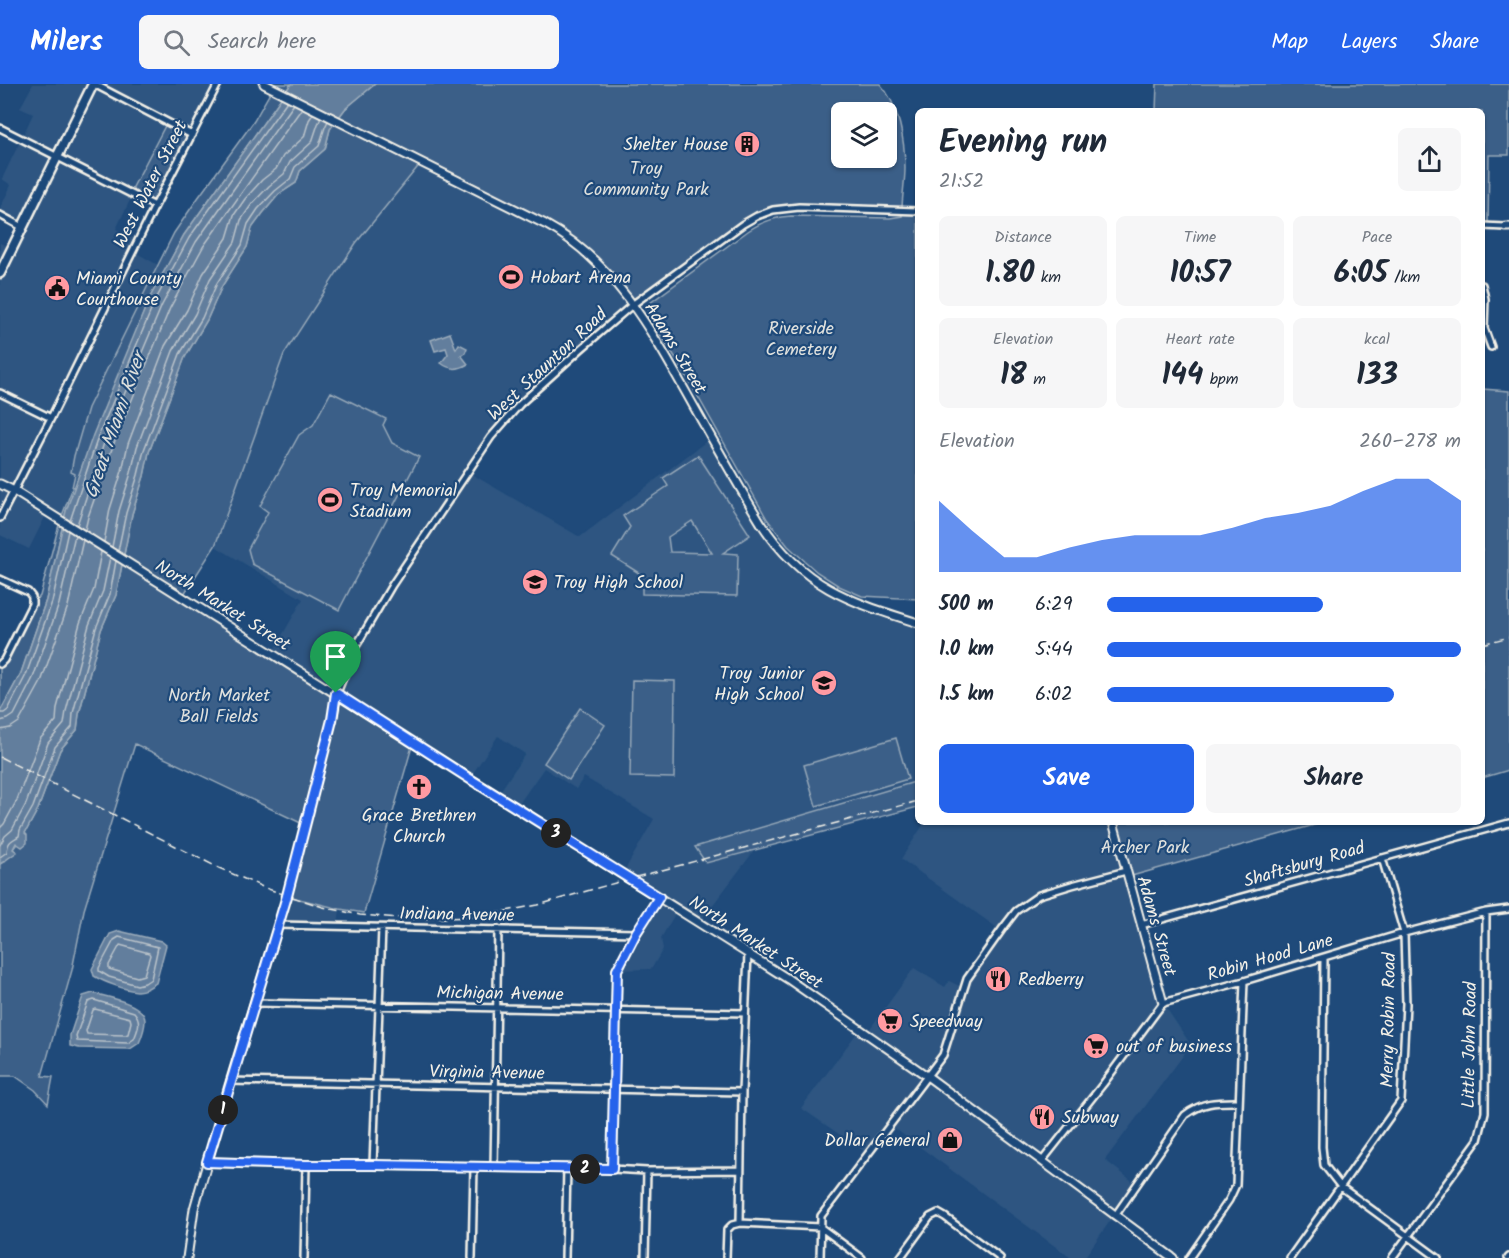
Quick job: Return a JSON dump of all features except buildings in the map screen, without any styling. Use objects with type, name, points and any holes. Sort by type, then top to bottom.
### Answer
[{"type":"main road","points":[[0,273],[94,84]]},
{"type":"street","points":[[94,84],[192,135]]},
{"type":"street","name":"West Water Street","points":[[0,518],[154,206],[218,84]]},
{"type":"street","name":"Adams Street","points":[[264,84],[545,224],[582,247],[615,281],[632,305],[672,367],[760,523],[786,556],[812,579],[835,593],[859,604],[915,622]]},
{"type":"street","points":[[0,128],[154,206]]},
{"type":"street","name":"West Staunton Road","points":[[336,693],[355,648],[392,585],[491,437],[527,398],[632,305],[743,224],[765,213],[782,208],[799,207],[915,211]]},
{"type":"street","points":[[0,215],[22,227]]},
{"type":"street","points":[[1485,226],[1507,227]]},
{"type":"street","points":[[1485,331],[1491,347]]},
{"type":"street","points":[[0,393],[51,418]]},
{"type":"street","name":"North Market Street","points":[[0,484],[788,979],[927,1076],[1173,1258]]},
{"type":"street","points":[[0,579],[28,592],[32,597],[32,604],[0,664]]},
{"type":"street","points":[[187,1258],[194,1209],[278,925],[332,720],[336,693]]},
{"type":"street","name":"Shaftsbury Road","points":[[1142,925],[1509,823]]},
{"type":"street","name":"Adams Street","points":[[1114,825],[1163,1003]]},
{"type":"street","name":"Merry Robin Road","points":[[1290,1258],[1401,1101],[1406,1004],[1404,933],[1383,858]]},
{"type":"street","points":[[820,1258],[821,1216],[943,1055],[966,979],[999,932],[1016,911],[1039,895],[1126,871]]},
{"type":"street","points":[[612,1169],[617,970],[636,933],[659,897]]},
{"type":"street","name":"Robin Hood Lane","points":[[1163,1003],[1404,933],[1486,912],[1509,909]]},
{"type":"street","name":"Little John Road","points":[[1392,1258],[1478,1140],[1485,1112],[1486,912]]},
{"type":"street","name":"Indiana Avenue","points":[[278,925],[636,933]]},
{"type":"street","points":[[373,1165],[382,927]]},
{"type":"street","points":[[494,1167],[498,929]]},
{"type":"street","points":[[740,1223],[742,1092],[748,954]]},
{"type":"street","points":[[1324,958],[1322,1147],[1324,1165],[1341,1187],[1438,1258]]},
{"type":"street","points":[[1189,1258],[1229,1200],[1236,1185],[1244,981]]},
{"type":"street","name":"Michigan Avenue","points":[[255,1003],[745,1013]]},
{"type":"street","points":[[1042,1161],[1163,1003]]},
{"type":"street","name":"Virginia Avenue","points":[[231,1082],[742,1092]]},
{"type":"street","points":[[1115,1215],[1185,1115],[1206,1103],[1239,1102]]},
{"type":"street","points":[[207,1162],[647,1171],[740,1170]]},
{"type":"street","points":[[304,1258],[306,1165]]},
{"type":"street","points":[[472,1258],[474,1167]]},
{"type":"street","points":[[565,1258],[567,1168]]},
{"type":"street","points":[[645,1258],[647,1171]]},
{"type":"street","points":[[900,1258],[930,1217],[938,1213],[1000,1258]]},
{"type":"street","points":[[726,1258],[727,1230],[732,1225],[740,1223],[820,1227],[861,1258]]},
{"type":"shaded area","points":[[33,84],[218,84],[192,135],[133,194],[116,229],[138,240],[133,251],[158,265],[88,408],[74,456],[71,471],[75,473],[71,492],[60,521],[47,513],[29,549],[0,535],[0,243],[11,248],[22,227],[0,215],[0,209],[11,185],[2,179],[33,114],[20,108]]},
{"type":"shaded area","points":[[421,163],[545,224],[581,247],[632,305],[504,422],[468,472],[580,537],[712,437],[772,540],[823,586],[915,622],[915,782],[696,847],[706,863],[754,851],[699,923],[678,909],[661,938],[663,949],[650,969],[617,970],[659,897],[622,875],[654,819],[584,777],[576,789],[544,768],[516,808],[497,796],[525,754],[498,736],[469,779],[272,653],[303,599],[215,546],[284,354],[356,243]]},
{"type":"shaded area","points":[[923,825],[1113,825],[1163,1003],[1191,1045],[1105,1160],[1136,1184],[1084,1258],[1071,1258],[890,1125],[868,1154],[801,1108],[859,1030],[866,1034],[914,968],[945,987],[949,981],[963,988],[1000,930],[901,859]]},
{"type":"shaded area","points":[[287,896],[340,909],[338,926],[278,925]]},
{"type":"green space","points":[[275,84],[291,84],[184,235],[149,299],[66,511],[46,600],[21,673],[0,712],[0,664],[32,604],[40,596],[60,521],[71,492],[75,474],[71,472],[74,456],[88,408],[174,233],[254,121]]},
{"type":"green space","points":[[375,84],[880,84],[892,102],[831,102],[831,168],[897,168],[897,116],[904,147],[902,210],[915,211],[915,599],[862,596],[839,586],[817,572],[788,546],[767,519],[679,363],[648,315],[650,303],[748,231],[763,223],[791,216],[890,218],[902,216],[902,211],[799,207],[757,216],[632,305],[625,295],[563,234],[421,163],[356,243],[284,354],[215,546],[182,597],[413,743],[364,913],[287,896],[305,825],[135,744],[84,910],[72,970],[42,1076],[53,1077],[48,1104],[35,1090],[15,1076],[0,1076],[0,864],[14,850],[25,833],[38,809],[60,750],[77,730],[101,630],[116,595],[132,514],[149,452],[185,357],[207,320],[222,286],[247,247],[252,228],[279,194],[296,183],[300,171],[325,149],[330,129],[345,109]]},
{"type":"green space","points":[[1157,84],[1509,84],[1509,155],[1489,155],[1488,227],[1485,226],[1485,108],[1156,108]]},
{"type":"green space","points":[[167,122],[192,135],[155,206],[130,193]]},
{"type":"green space","points":[[1485,389],[1509,391],[1509,770],[1485,777]]},
{"type":"green space","name":"Troy Memorial Stadium","points":[[331,392],[386,419],[383,425],[392,443],[419,457],[339,610],[252,564],[248,549],[268,512],[260,506],[299,435],[313,425]]},
{"type":"green space","points":[[698,455],[750,535],[723,553],[738,554],[737,596],[642,594],[642,575],[612,556],[630,527],[623,516],[668,486],[663,478]],"holes":[[[692,521],[712,553],[670,552],[668,537]]]},
{"type":"green space","points":[[632,680],[675,681],[674,778],[630,777]]},
{"type":"green space","points":[[580,708],[605,725],[569,780],[544,763]]},
{"type":"green space","points":[[896,738],[908,779],[816,806],[804,765]]},
{"type":"green space","points":[[915,782],[915,808],[706,863],[695,847]]},
{"type":"green space","name":"Archer Park","points":[[1114,825],[1314,825],[1128,877]]},
{"type":"water","name":"Great Miami River","points":[[291,84],[375,84],[345,109],[330,129],[325,149],[300,171],[296,183],[279,194],[252,228],[247,247],[222,286],[207,320],[185,357],[149,452],[132,514],[116,595],[101,630],[77,730],[60,750],[38,809],[25,833],[27,843],[22,847],[16,843],[13,849],[17,852],[0,864],[0,712],[21,673],[46,600],[66,511],[93,435],[149,299],[184,235]]},
{"type":"water","points":[[450,333],[456,349],[459,344],[467,348],[461,355],[468,364],[451,368],[441,363],[448,354],[446,348],[435,351],[431,340]]},
{"type":"water","points":[[119,931],[161,941],[166,945],[156,983],[147,989],[137,991],[127,989],[94,976],[92,969],[110,934]]},
{"type":"water","points":[[93,993],[132,1005],[143,1014],[145,1020],[139,1043],[130,1049],[70,1046],[70,1035],[83,996]]},
{"type":"railway","points":[[1485,643],[1509,637]]},
{"type":"railway","points":[[0,757],[219,868],[265,888],[323,907],[360,915],[414,919],[474,917],[538,905],[915,802]]},
{"type":"place","name":"Shelter House","points":[[747,144]]},
{"type":"place","name":"Hobart Arena","points":[[511,277]]},
{"type":"place","name":"Miami County Courthouse","points":[[57,288]]},
{"type":"place","name":"Troy Memorial Stadium","points":[[330,500]]},
{"type":"place","name":"Troy High School","points":[[535,582]]},
{"type":"place","name":"Troy Junior High School","points":[[824,683]]},
{"type":"place","name":"Grace Brethren Church","points":[[419,787]]},
{"type":"place","name":"Redberry","points":[[998,979]]},
{"type":"place","name":"Speedway","points":[[890,1021]]},
{"type":"place","name":"out of business","points":[[1096,1046]]},
{"type":"place","name":"Subway","points":[[1042,1117]]},
{"type":"place","name":"Dollar General","points":[[950,1140]]},
{"type":"route","points":[[336,693],[659,897],[636,933],[617,970],[612,1169],[207,1162],[287,896],[332,720],[336,693]]},
{"type":"park label","name":"Troy Community Park","points":[[646,178]]},
{"type":"park label","name":"Riverside Cemetery","points":[[801,338]]},
{"type":"park label","name":"North Market Ball Fields","points":[[219,705]]}]
